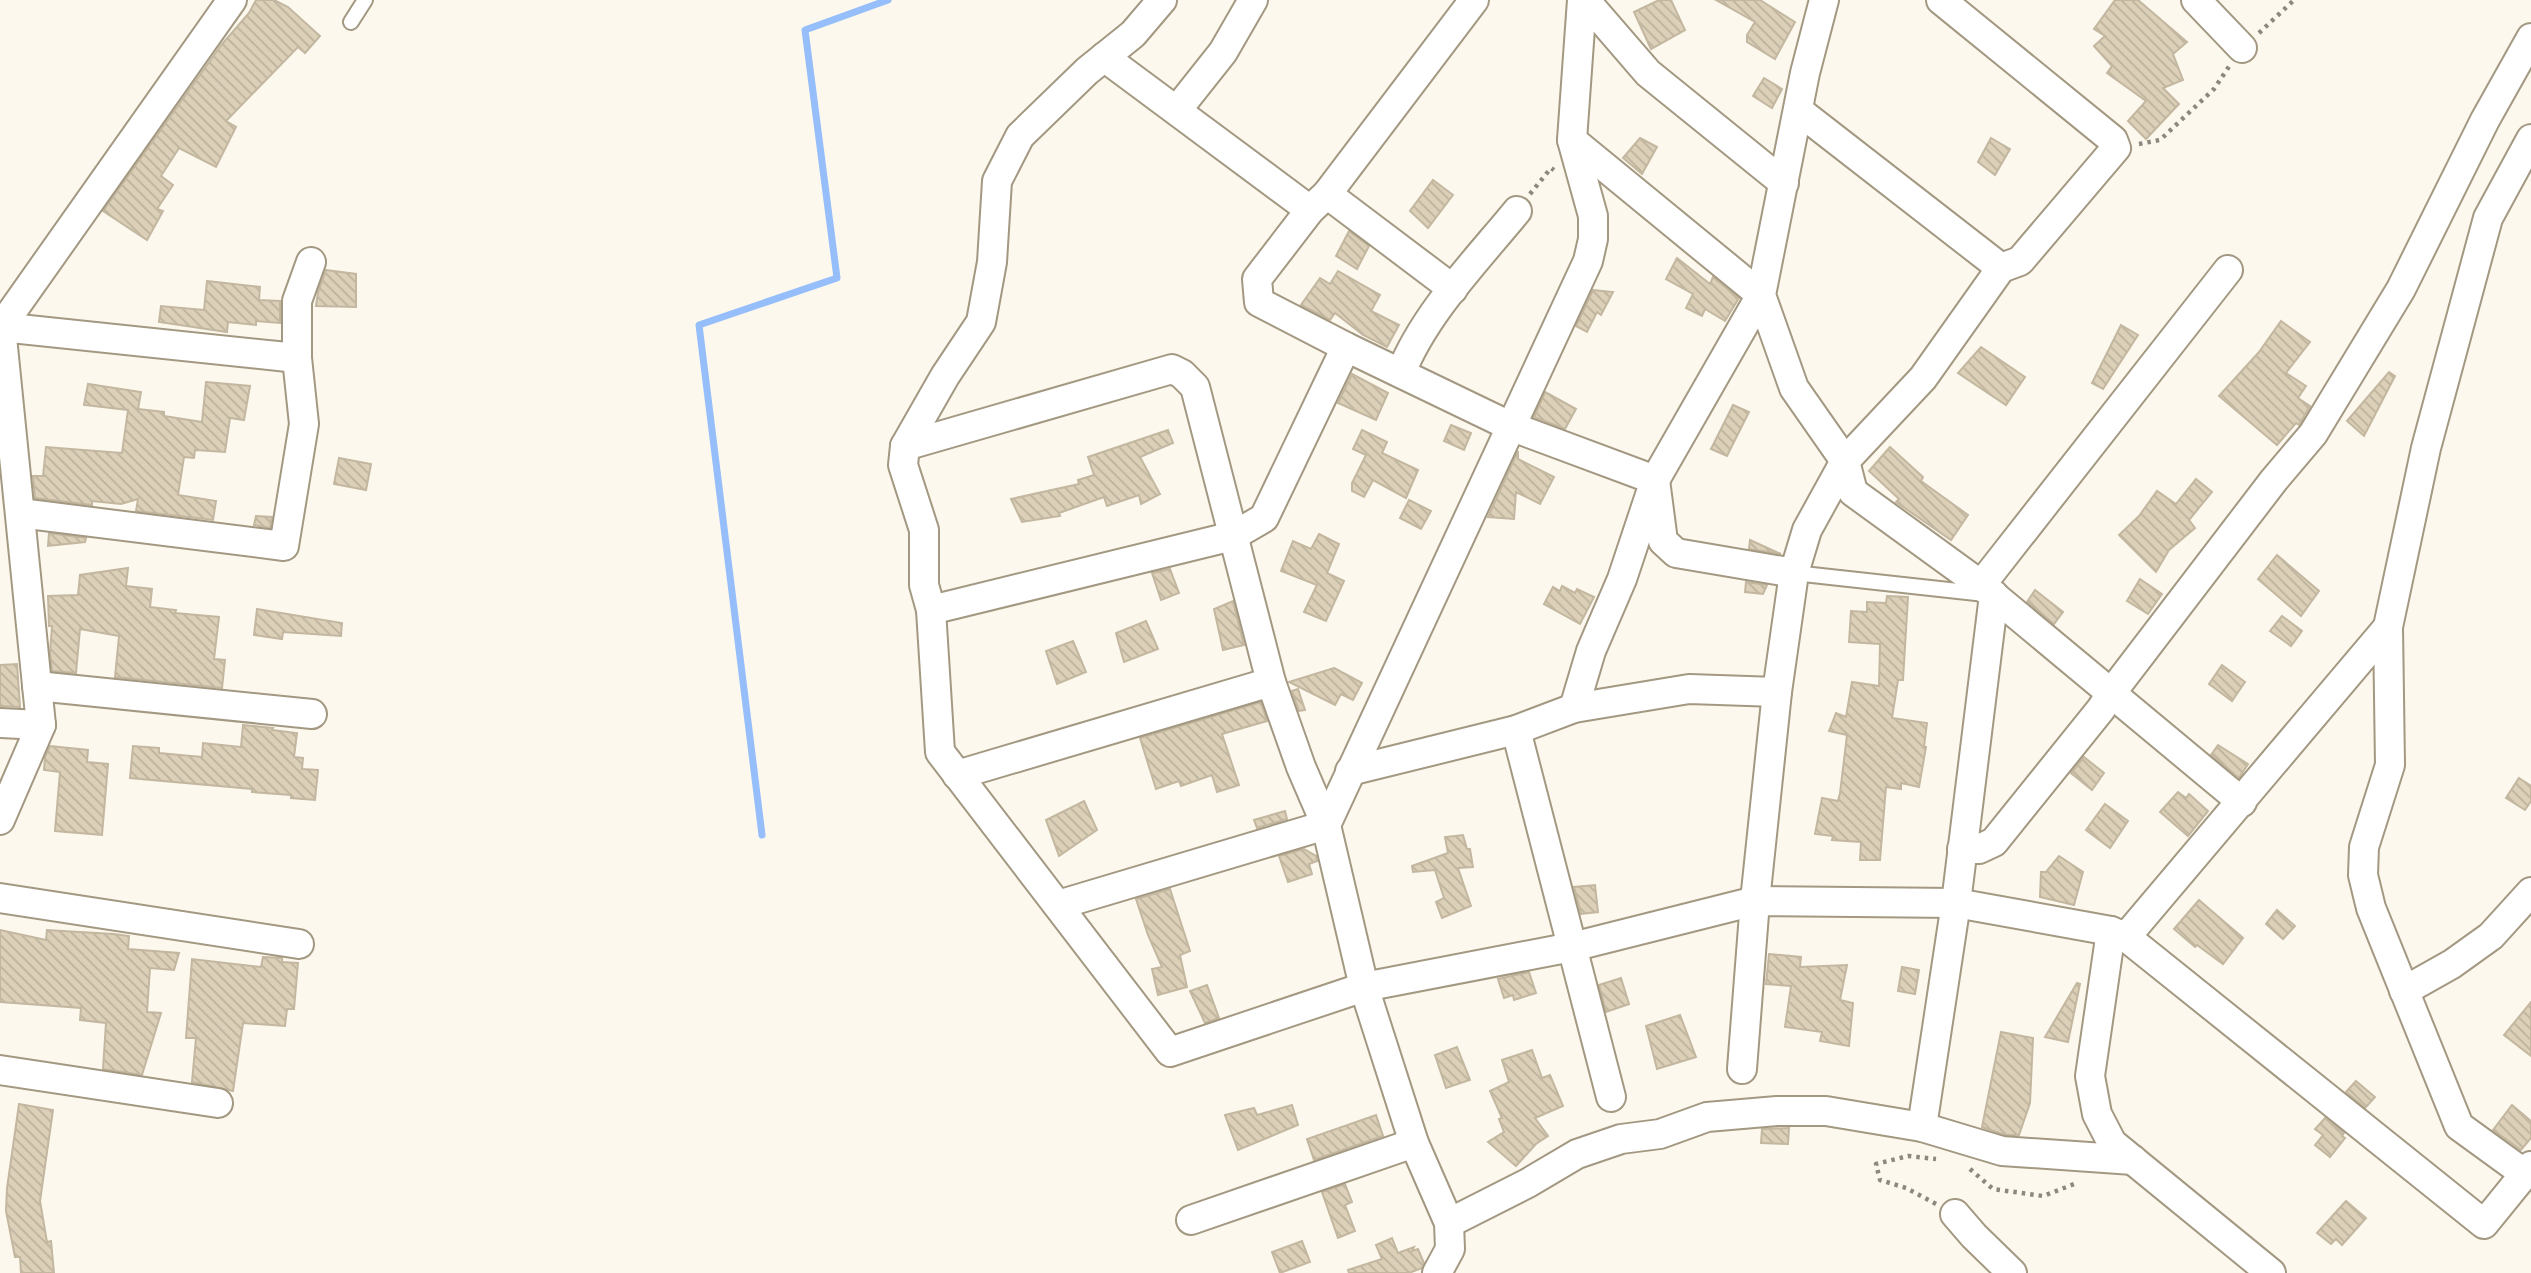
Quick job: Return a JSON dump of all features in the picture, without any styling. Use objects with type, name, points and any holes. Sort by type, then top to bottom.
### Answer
[{"type":"street","points":[[0,820],[41,725],[1,327],[232,0]]},
{"type":"street","points":[[1162,0],[1133,34],[1104,57],[1020,136],[997,181],[992,262],[981,323],[945,376],[905,446],[903,465],[925,530],[924,585],[931,610],[940,752],[1170,1052],[1364,986],[1572,947],[1755,901],[1956,903],[2118,934],[2484,1224],[2528,1170],[2459,1126],[2371,908],[2363,875],[2364,847],[2390,765],[2388,627],[2426,448],[2488,218],[2531,139]]},
{"type":"street","points":[[1178,110],[1223,51],[1254,0]]},
{"type":"street","points":[[1475,0],[1257,279],[1259,302],[1346,348],[1510,426],[1655,480]]},
{"type":"street","points":[[1058,905],[1326,825],[1588,261],[1593,239],[1593,216],[1572,140],[1584,0]]},
{"type":"street","points":[[1584,0],[1648,73],[1784,183]]},
{"type":"street","points":[[1742,1069],[1755,901],[1777,692],[1794,573],[1807,530],[1844,461],[1923,378],[2001,268],[2020,261],[2116,149],[2113,140],[1941,0]]},
{"type":"street","points":[[2196,0],[2242,48]]},
{"type":"street","points":[[1574,708],[1591,651],[1622,579],[1655,480],[1761,295],[1805,73],[1823,1]]},
{"type":"street","points":[[1962,849],[1979,849],[1994,842],[2101,709],[2274,480],[2313,434],[2402,289],[2486,120],[2531,38]]},
{"type":"street","points":[[1104,57],[1178,110],[1453,289]]},
{"type":"street","points":[[1799,111],[2001,268]]},
{"type":"street","points":[[1572,140],[1761,295],[1794,388],[1844,461],[1853,492],[2112,692],[2242,802]]},
{"type":"street","points":[[1401,373],[1411,347],[1453,289],[1517,211]]},
{"type":"street","points":[[20,513],[284,546],[304,424],[296,358],[297,301],[311,262]]},
{"type":"street","points":[[1922,1126],[1962,849],[1973,586],[2228,270]]},
{"type":"street","points":[[1,327],[296,358]]},
{"type":"street","points":[[931,610],[1233,536],[1264,518],[1346,348]]},
{"type":"street","points":[[905,446],[1172,369],[1182,374],[1195,387],[1271,682],[1301,767],[1326,825],[1364,986],[1414,1143],[1449,1223],[1450,1249],[1437,1273]]},
{"type":"street","points":[[1655,480],[1662,541],[1676,553],[1794,573]]},
{"type":"street","points":[[2271,1273],[2112,1143],[2097,1114],[2090,1076],[2118,934],[2242,802],[2388,627]]},
{"type":"street","points":[[957,775],[1271,682]]},
{"type":"street","points":[[37,686],[312,714]]},
{"type":"street","points":[[1350,771],[1516,730],[1574,708],[1689,689],[1777,692]]},
{"type":"street","points":[[0,723],[41,725]]},
{"type":"street","points":[[1516,730],[1611,1097]]},
{"type":"street","points":[[2404,991],[2452,964],[2491,936],[2531,892]]},
{"type":"street","points":[[0,898],[299,944]]},
{"type":"street","points":[[0,1070],[218,1103]]},
{"type":"street","points":[[1449,1223],[1528,1183],[1577,1154],[1621,1139],[1660,1134],[1707,1117],[1777,1111],[1826,1111],[1922,1126],[2002,1151],[2133,1160]]},
{"type":"street","points":[[1191,1220],[1414,1143]]},
{"type":"street","points":[[1955,1214],[1973,1236],[2012,1273]]},
{"type":"lane","points":[[351,22],[365,0]]},
{"type":"lane","points":[[1794,573],[1973,586]]},
{"type":"path","points":[[2116,149],[2160,140],[2214,89],[2242,48],[2294,0]]},
{"type":"path","points":[[1517,211],[1551,168],[1568,181],[1585,181]]},
{"type":"path","points":[[1948,1160],[1908,1156],[1876,1164],[1880,1180],[1906,1188],[1955,1214]]},
{"type":"path","points":[[1962,1162],[1993,1189],[2006,1191],[2043,1196],[2086,1179]]},
{"type":"building","points":[[256,0],[274,0],[288,7],[320,36],[305,53],[298,47],[226,121],[236,127],[216,167],[179,148],[161,176],[173,185],[157,209],[163,211],[147,240],[103,211]]},
{"type":"building","points":[[1659,0],[1671,0],[1685,30],[1651,49],[1634,12]]},
{"type":"building","points":[[1716,0],[1760,0],[1795,22],[1775,59],[1747,42],[1747,35],[1755,22]]},
{"type":"building","points":[[2115,0],[2138,0],[2187,42],[2173,54],[2183,80],[2163,88],[2179,104],[2146,139],[2128,121],[2146,101],[2107,73],[2112,66],[2094,46],[2105,36],[2094,29]]},
{"type":"building","points":[[1764,78],[1782,89],[1772,108],[1753,96]]},
{"type":"building","points":[[1640,138],[1657,147],[1642,174],[1623,158]]},
{"type":"building","points":[[1991,138],[2010,149],[1995,175],[1978,162]]},
{"type":"building","points":[[1433,180],[1453,195],[1428,228],[1410,211]]},
{"type":"building","points":[[1349,231],[1369,246],[1357,269],[1336,256]]},
{"type":"building","points":[[1677,258],[1710,284],[1713,277],[1739,298],[1725,321],[1705,309],[1702,316],[1686,308],[1693,294],[1666,279]]},
{"type":"building","points":[[326,270],[356,274],[356,307],[316,306]]},
{"type":"building","points":[[1338,271],[1380,295],[1371,311],[1399,325],[1387,347],[1363,335],[1335,313],[1330,320],[1301,305],[1320,278],[1330,284]]},
{"type":"building","points":[[207,281],[260,287],[259,300],[280,301],[280,323],[256,321],[256,325],[228,322],[227,332],[159,322],[161,306],[204,310]]},
{"type":"building","points":[[1593,290],[1613,292],[1601,315],[1597,312],[1587,332],[1576,326]]},
{"type":"building","points":[[2281,321],[2310,342],[2286,373],[2306,386],[2298,398],[2310,406],[2299,425],[2296,423],[2277,445],[2219,396],[2259,352]]},
{"type":"building","points":[[2121,325],[2138,335],[2103,389],[2092,383]]},
{"type":"building","points":[[1981,347],[2025,377],[2006,405],[1958,373]]},
{"type":"building","points":[[2389,372],[2395,376],[2364,436],[2347,421]]},
{"type":"building","points":[[1352,374],[1388,393],[1376,420],[1338,403]]},
{"type":"building","points":[[206,382],[250,386],[244,420],[230,418],[225,452],[195,450],[194,458],[184,457],[178,495],[216,501],[213,520],[136,511],[138,499],[121,504],[92,501],[92,505],[35,498],[33,476],[43,476],[46,447],[122,453],[128,410],[84,405],[88,384],[141,392],[138,409],[164,412],[164,416],[202,422]]},
{"type":"building","points":[[1545,392],[1576,409],[1565,429],[1534,417]]},
{"type":"building","points":[[1733,405],[1749,412],[1727,456],[1711,449]]},
{"type":"building","points":[[1451,425],[1471,433],[1464,450],[1444,441]]},
{"type":"building","points":[[1168,430],[1173,443],[1140,457],[1160,494],[1141,504],[1139,495],[1107,506],[1104,497],[1059,513],[1060,516],[1022,522],[1011,499],[1079,484],[1078,480],[1094,475],[1088,457]]},
{"type":"building","points":[[1362,430],[1387,442],[1382,453],[1418,470],[1406,498],[1373,480],[1364,497],[1352,491],[1352,483],[1366,455],[1353,449]]},
{"type":"building","points":[[1890,447],[1923,477],[1921,481],[1968,515],[1951,540],[1896,502],[1899,499],[1869,471]]},
{"type":"building","points":[[1518,451],[1518,459],[1554,477],[1540,504],[1516,492],[1514,519],[1488,517]]},
{"type":"building","points":[[339,458],[371,464],[366,490],[334,484]]},
{"type":"building","points":[[2196,479],[2212,492],[2189,520],[2195,528],[2169,550],[2156,572],[2119,535],[2139,516],[2157,491],[2176,504]]},
{"type":"building","points":[[1409,500],[1431,511],[1421,529],[1400,518]]},
{"type":"building","points":[[256,516],[272,517],[270,528],[254,525]]},
{"type":"building","points":[[49,533],[86,538],[85,542],[48,546]]},
{"type":"building","points":[[1319,534],[1339,544],[1327,573],[1344,581],[1326,621],[1304,612],[1317,585],[1281,571],[1293,541],[1311,549]]},
{"type":"building","points":[[1750,540],[1781,554],[1749,549]]},
{"type":"building","points":[[2277,555],[2319,591],[2301,616],[2258,579]]},
{"type":"building","points":[[128,568],[126,586],[152,589],[150,607],[176,610],[175,613],[219,617],[214,659],[225,660],[222,688],[115,677],[119,636],[80,629],[76,673],[52,671],[52,626],[49,626],[48,596],[78,595],[80,575]]},
{"type":"building","points":[[1170,569],[1179,593],[1161,600],[1152,573]]},
{"type":"building","points":[[2140,579],[2162,594],[2148,614],[2127,601]]},
{"type":"building","points":[[1746,582],[1767,585],[1763,594],[1745,592]]},
{"type":"building","points":[[1562,586],[1575,593],[1577,589],[1594,597],[1580,624],[1544,604],[1553,587],[1560,591]]},
{"type":"building","points":[[2035,590],[2063,612],[2054,624],[2027,602]]},
{"type":"building","points":[[1887,596],[1908,597],[1903,680],[1898,680],[1892,718],[1927,723],[1926,747],[1919,787],[1901,783],[1901,789],[1886,787],[1880,860],[1860,860],[1861,842],[1832,840],[1833,836],[1815,834],[1822,798],[1838,801],[1840,793],[1847,735],[1829,731],[1836,713],[1846,717],[1852,682],[1879,686],[1880,644],[1849,642],[1851,611],[1867,612],[1867,602],[1886,603]]},
{"type":"building","points":[[1233,601],[1244,645],[1223,650],[1214,609]]},
{"type":"building","points":[[257,609],[342,623],[341,636],[283,632],[282,639],[254,635]]},
{"type":"building","points":[[2282,616],[2302,631],[2291,646],[2270,631]]},
{"type":"building","points":[[1146,621],[1158,649],[1124,662],[1116,633]]},
{"type":"building","points":[[1073,641],[1086,672],[1057,684],[1046,651]]},
{"type":"building","points":[[17,664],[20,707],[0,706],[0,665]]},
{"type":"building","points":[[2222,665],[2245,682],[2232,701],[2209,684]]},
{"type":"building","points":[[1334,668],[1362,683],[1353,700],[1341,694],[1335,705],[1289,682]]},
{"type":"building","points":[[1298,689],[1305,710],[1299,711],[1292,691]]},
{"type":"building","points":[[1261,702],[1267,721],[1222,734],[1239,785],[1217,792],[1212,775],[1181,786],[1179,781],[1156,789],[1140,738]]},
{"type":"building","points":[[243,725],[297,733],[294,757],[303,758],[302,769],[318,770],[315,800],[252,792],[252,789],[130,778],[133,746],[159,748],[159,753],[202,757],[203,743],[241,747]]},
{"type":"building","points":[[2218,745],[2248,764],[2239,778],[2211,755]]},
{"type":"building","points":[[50,746],[88,750],[87,762],[108,764],[102,835],[55,831],[60,772],[44,770],[45,757]]},
{"type":"building","points":[[2084,757],[2104,773],[2092,790],[2071,773]]},
{"type":"building","points":[[2519,778],[2531,786],[2531,801],[2525,810],[2506,798]]},
{"type":"building","points":[[2178,792],[2186,798],[2189,794],[2208,811],[2188,836],[2160,812]]},
{"type":"building","points":[[1084,801],[1097,830],[1059,856],[1046,820]]},
{"type":"building","points":[[2105,804],[2128,821],[2110,848],[2086,830]]},
{"type":"building","points":[[1285,811],[1287,819],[1257,828],[1254,820]]},
{"type":"building","points":[[1463,835],[1467,849],[1470,849],[1473,867],[1458,868],[1471,906],[1442,918],[1436,902],[1444,898],[1435,870],[1413,872],[1412,866],[1448,853],[1445,837]]},
{"type":"building","points":[[1304,849],[1316,856],[1317,861],[1309,864],[1312,874],[1288,882],[1279,856]]},
{"type":"building","points":[[2059,856],[2083,872],[2074,905],[2040,897],[2041,872],[2046,872]]},
{"type":"building","points":[[1595,885],[1598,912],[1581,914],[1574,887]]},
{"type":"building","points":[[1170,889],[1190,951],[1180,955],[1187,987],[1158,995],[1152,969],[1162,967],[1136,899]]},
{"type":"building","points":[[2199,900],[2243,938],[2223,964],[2197,945],[2195,947],[2174,929]]},
{"type":"building","points":[[2277,910],[2295,926],[2283,939],[2266,924]]},
{"type":"building","points":[[0,930],[46,940],[47,930],[114,934],[129,936],[128,949],[179,953],[174,970],[150,968],[147,1012],[161,1013],[142,1075],[103,1069],[106,1023],[80,1020],[81,1008],[0,1002]]},
{"type":"building","points":[[1769,954],[1801,957],[1800,967],[1847,965],[1840,1000],[1853,1003],[1849,1046],[1820,1041],[1822,1032],[1785,1027],[1791,986],[1766,984]]},
{"type":"building","points":[[263,957],[282,958],[282,962],[298,963],[294,1009],[287,1009],[285,1026],[243,1023],[233,1091],[192,1082],[196,1038],[186,1038],[192,959],[261,967]]},
{"type":"building","points":[[1902,967],[1919,970],[1915,994],[1898,991]]},
{"type":"building","points":[[1529,972],[1536,993],[1514,1000],[1513,995],[1504,998],[1498,979]]},
{"type":"building","points":[[1621,978],[1629,1004],[1606,1012],[1599,985]]},
{"type":"building","points":[[2077,983],[2080,984],[2068,1042],[2045,1037]]},
{"type":"building","points":[[1207,985],[1219,1018],[1205,1023],[1190,991]]},
{"type":"building","points":[[2531,1002],[2531,1056],[2504,1035]]},
{"type":"building","points":[[1680,1015],[1696,1057],[1657,1069],[1646,1026]]},
{"type":"building","points":[[2001,1032],[2033,1038],[2030,1103],[2019,1135],[2005,1135],[1982,1127]]},
{"type":"building","points":[[1457,1047],[1470,1080],[1446,1088],[1435,1055]]},
{"type":"building","points":[[1532,1050],[1542,1078],[1550,1075],[1563,1106],[1535,1118],[1548,1136],[1536,1144],[1516,1166],[1488,1142],[1504,1132],[1499,1119],[1502,1118],[1490,1091],[1509,1082],[1502,1060]]},
{"type":"building","points":[[2356,1081],[2375,1097],[2365,1108],[2346,1092]]},
{"type":"building","points":[[19,1104],[53,1110],[40,1201],[47,1242],[51,1241],[54,1273],[21,1273],[20,1257],[15,1257],[6,1211]]},
{"type":"building","points":[[1292,1105],[1298,1125],[1238,1150],[1225,1115],[1254,1108],[1257,1115]]},
{"type":"building","points":[[2512,1105],[2531,1121],[2531,1138],[2521,1150],[2493,1130]]},
{"type":"building","points":[[1376,1115],[1383,1136],[1314,1160],[1307,1139]]},
{"type":"building","points":[[2325,1118],[2344,1133],[2342,1136],[2345,1138],[2330,1157],[2315,1145],[2323,1135],[2315,1129]]},
{"type":"building","points":[[1789,1128],[1788,1144],[1761,1143],[1762,1129]]},
{"type":"building","points":[[1345,1184],[1352,1202],[1345,1205],[1355,1231],[1338,1238],[1322,1192]]},
{"type":"building","points":[[2346,1201],[2366,1218],[2342,1245],[2336,1239],[2331,1244],[2317,1233]]},
{"type":"building","points":[[1392,1238],[1398,1253],[1414,1247],[1412,1251],[1418,1249],[1424,1263],[1422,1268],[1409,1273],[1349,1273],[1348,1270],[1382,1259],[1376,1245]]},
{"type":"building","points":[[1302,1241],[1310,1262],[1280,1273],[1272,1252]]},
{"type":"waterway","points":[[762,835],[699,325],[837,278],[805,30],[888,0]]}]
